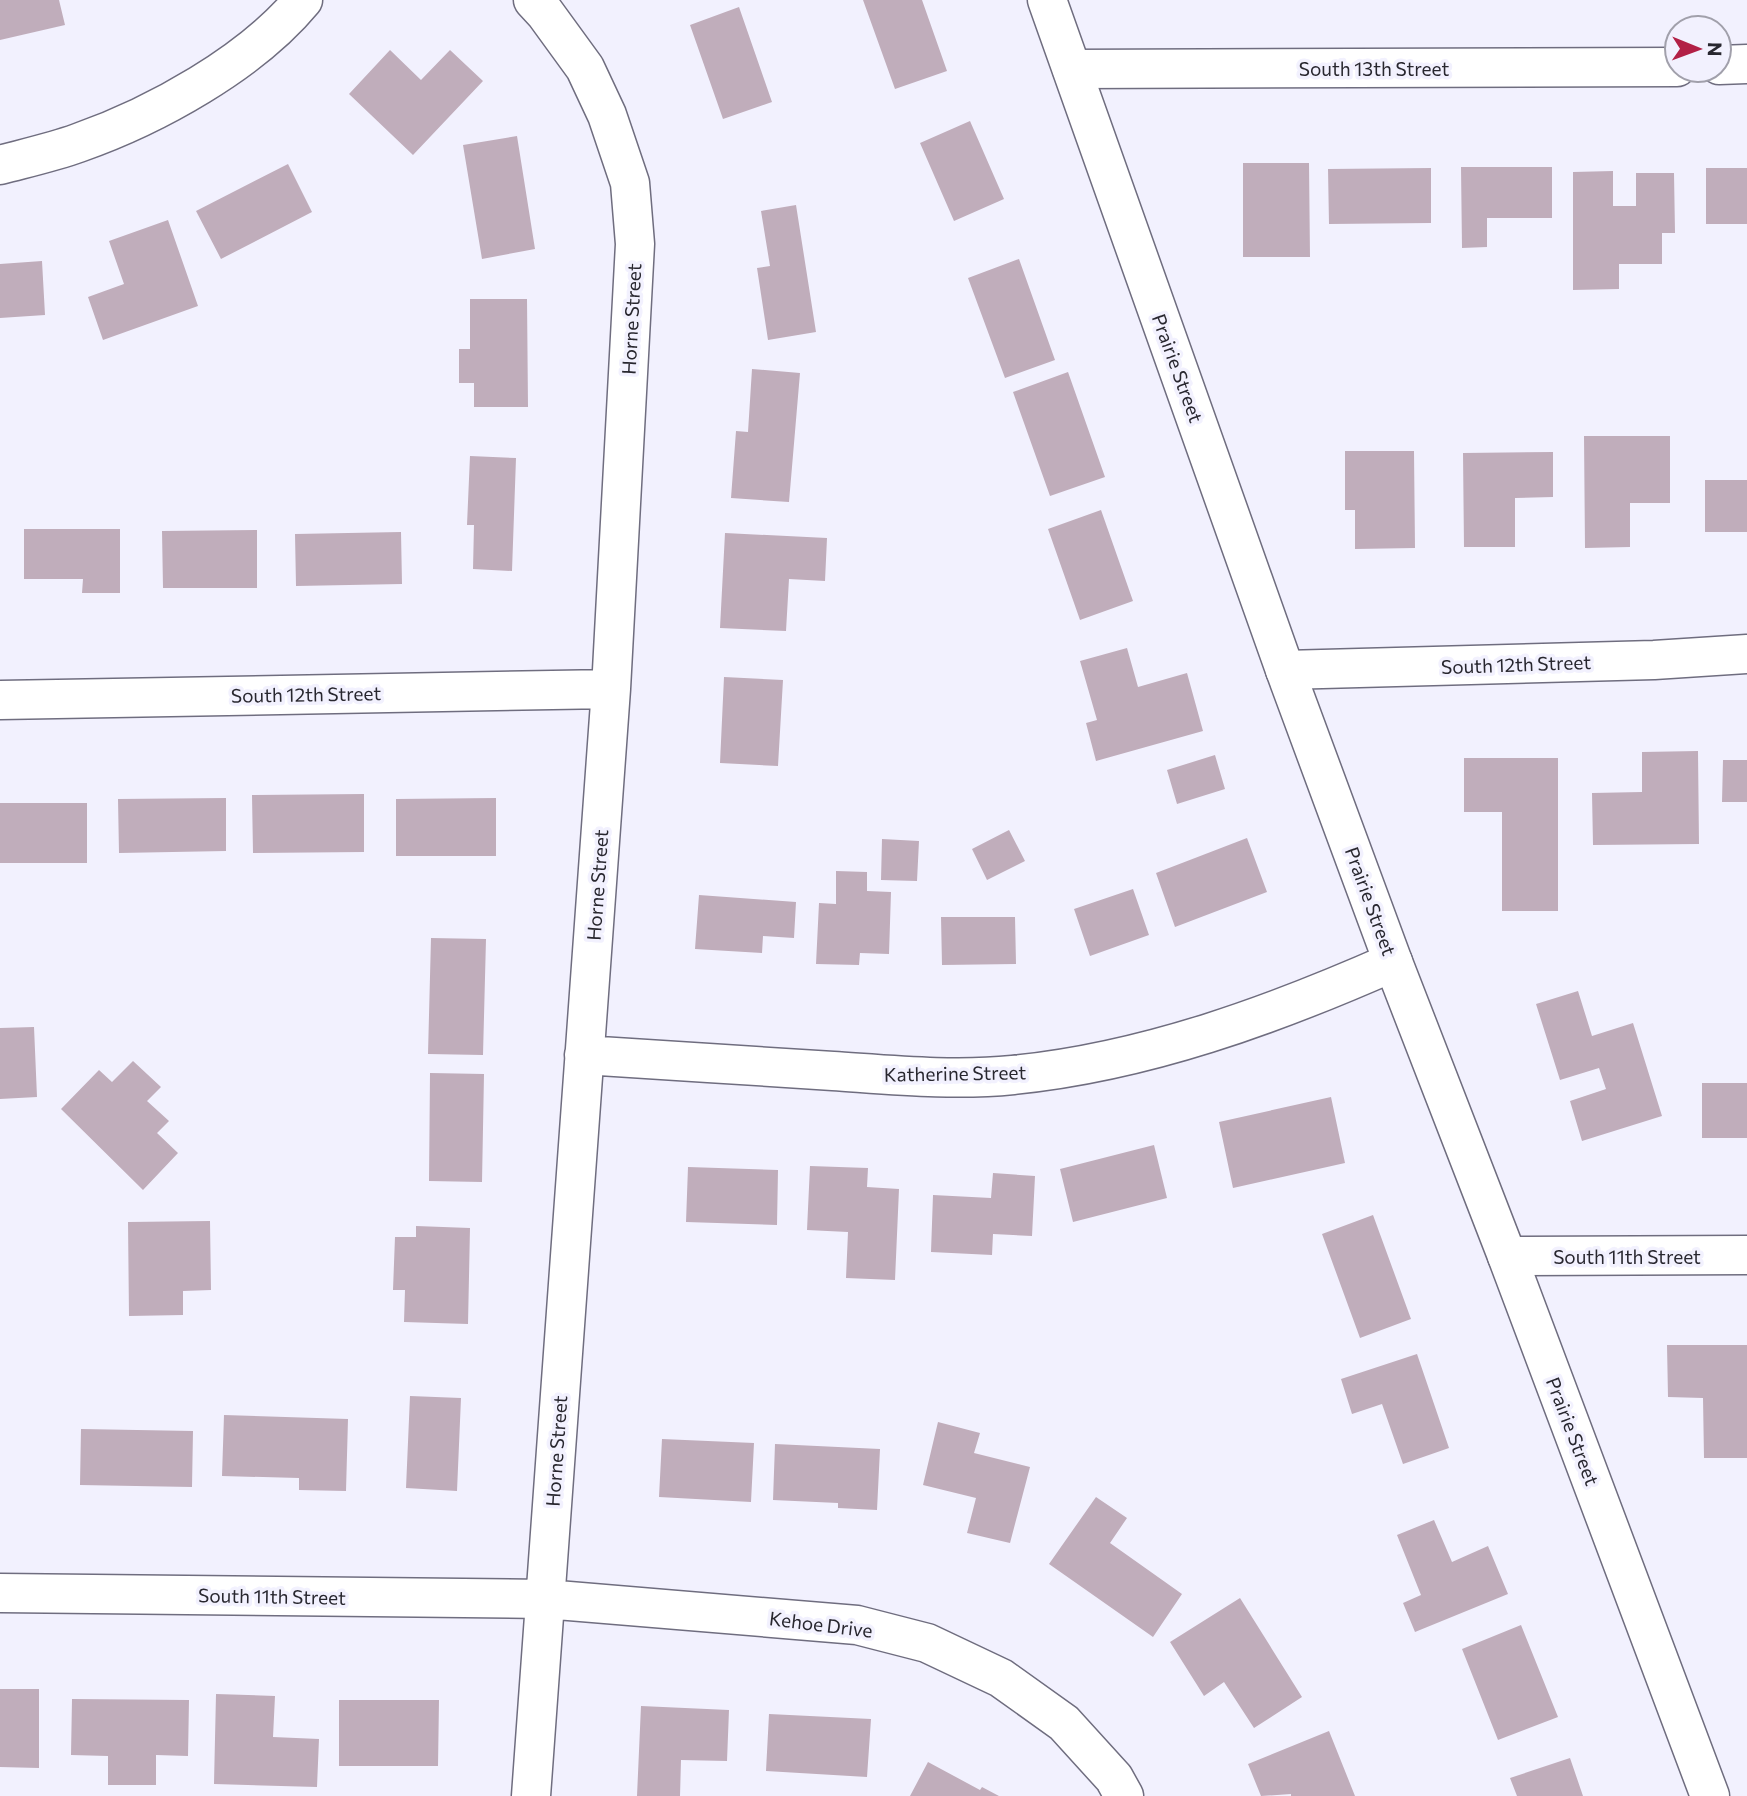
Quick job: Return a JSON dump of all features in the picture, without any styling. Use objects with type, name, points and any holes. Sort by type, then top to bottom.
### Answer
[{"type":"street","points":[[0,165],[77,143],[149,114],[220,72],[285,22],[303,0]]},
{"type":"street","name":"Horne Street","points":[[531,1796],[611,689],[635,244],[630,183],[607,115],[585,68],[533,0]]},
{"type":"street","name":"Prairie Street","points":[[1047,0],[1285,670],[1710,1796]]},
{"type":"street","name":"South 13th Street","points":[[1072,69],[1663,67]]},
{"type":"street","name":"South 12th Street","points":[[1285,670],[1654,660],[1747,654]]},
{"type":"street","name":"South 12th Street","points":[[0,699],[611,689]]},
{"type":"street","name":"Katherine Street","points":[[584,1055],[931,1077],[1012,1075],[1131,1056],[1234,1025],[1393,962]]},
{"type":"street","name":"South 11th Street","points":[[1507,1256],[1747,1255]]},
{"type":"street","name":"South 11th Street","points":[[0,1593],[544,1599]]},
{"type":"street","name":"Kehoe Drive","points":[[544,1599],[857,1625],[928,1643],[1001,1678],[1064,1723],[1114,1778],[1124,1796]]},
{"type":"building","points":[[0,0],[59,0],[65,25],[0,40]]},
{"type":"building","points":[[863,0],[922,0],[947,71],[895,89]]},
{"type":"building","points":[[739,7],[772,102],[723,119],[690,25]]},
{"type":"building","points":[[390,50],[421,80],[450,50],[483,81],[413,155],[349,94]]},
{"type":"building","points":[[970,121],[1004,199],[954,221],[920,143]]},
{"type":"building","points":[[517,136],[535,249],[482,259],[463,145]]},
{"type":"building","points":[[1243,163],[1309,163],[1310,257],[1243,257]]},
{"type":"building","points":[[288,164],[312,212],[221,259],[196,211]]},
{"type":"building","points":[[1461,167],[1552,167],[1552,218],[1487,218],[1487,247],[1462,248]]},
{"type":"building","points":[[1431,168],[1431,223],[1329,224],[1328,169]]},
{"type":"building","points":[[1706,168],[1747,168],[1747,224],[1706,224]]},
{"type":"building","points":[[1613,171],[1613,206],[1636,206],[1636,173],[1674,173],[1675,233],[1662,233],[1662,264],[1619,264],[1619,289],[1573,290],[1573,172]]},
{"type":"building","points":[[796,205],[816,332],[768,340],[757,268],[770,266],[761,211]]},
{"type":"building","points":[[168,220],[198,306],[103,340],[88,297],[124,284],[109,241]]},
{"type":"building","points":[[1019,259],[1055,360],[1005,378],[968,278]]},
{"type":"building","points":[[42,261],[45,315],[0,318],[0,264]]},
{"type":"building","points":[[470,299],[527,299],[528,407],[474,407],[474,383],[459,383],[459,349],[470,349]]},
{"type":"building","points":[[752,369],[800,373],[789,502],[731,498],[736,431],[748,432]]},
{"type":"building","points":[[1068,372],[1105,477],[1050,496],[1013,392]]},
{"type":"building","points":[[1584,436],[1670,436],[1670,503],[1630,503],[1630,547],[1585,548]]},
{"type":"building","points":[[1345,451],[1414,451],[1415,548],[1355,549],[1355,510],[1345,510]]},
{"type":"building","points":[[1553,452],[1553,497],[1515,498],[1515,547],[1464,547],[1463,453]]},
{"type":"building","points":[[470,456],[516,458],[512,571],[473,569],[474,525],[467,525]]},
{"type":"building","points":[[1705,480],[1747,480],[1747,532],[1705,532]]},
{"type":"building","points":[[1101,510],[1133,601],[1080,620],[1048,529]]},
{"type":"building","points":[[24,529],[120,529],[120,593],[82,593],[83,579],[24,579]]},
{"type":"building","points":[[257,530],[257,588],[163,588],[162,531]]},
{"type":"building","points":[[401,532],[402,584],[296,586],[295,534]]},
{"type":"building","points":[[725,533],[827,538],[825,581],[789,579],[786,631],[720,628]]},
{"type":"building","points":[[1127,648],[1138,687],[1187,673],[1203,731],[1096,761],[1086,723],[1097,720],[1080,661]]},
{"type":"building","points":[[724,677],[783,680],[778,766],[720,763]]},
{"type":"building","points":[[1698,751],[1699,844],[1593,845],[1592,793],[1642,792],[1642,752]]},
{"type":"building","points":[[1215,755],[1225,789],[1177,804],[1167,770]]},
{"type":"building","points":[[1464,758],[1558,758],[1558,911],[1502,911],[1502,812],[1464,812]]},
{"type":"building","points":[[1723,760],[1747,760],[1747,802],[1722,802]]},
{"type":"building","points":[[364,794],[364,852],[253,853],[252,795]]},
{"type":"building","points":[[226,798],[226,851],[119,853],[118,799]]},
{"type":"building","points":[[496,798],[496,856],[396,856],[396,799]]},
{"type":"building","points":[[0,803],[87,803],[87,863],[0,863]]},
{"type":"building","points":[[1009,830],[1025,861],[987,880],[972,849]]},
{"type":"building","points":[[1247,838],[1267,892],[1175,927],[1156,873]]},
{"type":"building","points":[[882,839],[919,841],[917,881],[881,880]]},
{"type":"building","points":[[836,871],[867,872],[867,891],[891,892],[889,954],[860,953],[859,965],[816,964],[819,903],[836,904]]},
{"type":"building","points":[[1133,889],[1149,935],[1090,956],[1074,909]]},
{"type":"building","points":[[699,895],[796,902],[794,938],[763,936],[762,953],[695,949]]},
{"type":"building","points":[[941,917],[1015,917],[1016,964],[942,965]]},
{"type":"building","points":[[431,938],[486,939],[483,1055],[428,1054]]},
{"type":"building","points":[[1578,991],[1592,1036],[1633,1023],[1662,1116],[1582,1141],[1570,1101],[1606,1089],[1599,1068],[1560,1080],[1536,1004]]},
{"type":"building","points":[[34,1027],[37,1097],[0,1099],[0,1028]]},
{"type":"building","points":[[133,1061],[161,1087],[147,1101],[169,1121],[157,1133],[178,1153],[143,1190],[61,1109],[99,1070],[112,1082]]},
{"type":"building","points":[[430,1073],[484,1074],[482,1182],[429,1181]]},
{"type":"building","points":[[1702,1083],[1747,1083],[1747,1138],[1702,1138]]},
{"type":"building","points":[[1331,1097],[1345,1163],[1233,1188],[1219,1122]]},
{"type":"building","points":[[1154,1145],[1167,1198],[1073,1222],[1060,1169]]},
{"type":"building","points":[[810,1166],[868,1168],[867,1187],[899,1189],[895,1280],[846,1278],[848,1232],[807,1230]]},
{"type":"building","points":[[688,1167],[778,1170],[777,1225],[686,1222]]},
{"type":"building","points":[[993,1173],[1035,1176],[1032,1236],[993,1234],[992,1255],[931,1252],[933,1195],[991,1198]]},
{"type":"building","points":[[1373,1215],[1411,1319],[1360,1338],[1322,1234]]},
{"type":"building","points":[[210,1221],[211,1290],[183,1291],[183,1315],[129,1316],[128,1222]]},
{"type":"building","points":[[416,1226],[470,1228],[468,1324],[404,1322],[405,1290],[393,1290],[395,1237],[416,1237]]},
{"type":"building","points":[[1667,1345],[1747,1345],[1747,1458],[1704,1458],[1703,1398],[1668,1397]]},
{"type":"building","points":[[1417,1354],[1449,1448],[1403,1464],[1382,1404],[1352,1414],[1341,1379]]},
{"type":"building","points":[[410,1396],[461,1398],[457,1491],[406,1488]]},
{"type":"building","points":[[224,1415],[348,1419],[346,1491],[299,1490],[299,1478],[222,1476]]},
{"type":"building","points":[[938,1422],[980,1433],[974,1453],[1030,1467],[1010,1543],[967,1533],[976,1498],[923,1485]]},
{"type":"building","points":[[81,1429],[193,1431],[192,1487],[80,1485]]},
{"type":"building","points":[[662,1439],[754,1443],[751,1502],[659,1497]]},
{"type":"building","points":[[775,1444],[880,1449],[877,1510],[838,1508],[838,1503],[773,1500]]},
{"type":"building","points":[[1096,1497],[1127,1518],[1110,1543],[1182,1594],[1153,1637],[1049,1564]]},
{"type":"building","points":[[1434,1520],[1452,1562],[1488,1546],[1508,1594],[1415,1632],[1403,1603],[1421,1595],[1397,1535]]},
{"type":"building","points":[[1240,1598],[1302,1697],[1254,1728],[1224,1682],[1204,1696],[1170,1642]]},
{"type":"building","points":[[1521,1625],[1558,1717],[1498,1740],[1462,1649]]},
{"type":"building","points":[[0,1689],[39,1689],[39,1768],[0,1767]]},
{"type":"building","points":[[216,1694],[275,1696],[273,1737],[319,1739],[317,1787],[214,1784]]},
{"type":"building","points":[[72,1699],[189,1700],[188,1756],[156,1755],[156,1785],[108,1785],[108,1756],[71,1755]]},
{"type":"building","points":[[339,1700],[439,1700],[438,1766],[339,1766]]},
{"type":"building","points":[[641,1706],[729,1710],[727,1761],[681,1760],[680,1796],[637,1796]]},
{"type":"building","points":[[769,1714],[871,1719],[867,1777],[766,1771]]},
{"type":"building","points":[[1329,1731],[1355,1796],[1261,1796],[1248,1764]]},
{"type":"building","points":[[1570,1758],[1583,1796],[1517,1796],[1510,1778]]},
{"type":"building","points":[[928,1762],[980,1790],[982,1787],[999,1796],[910,1796]]}]
